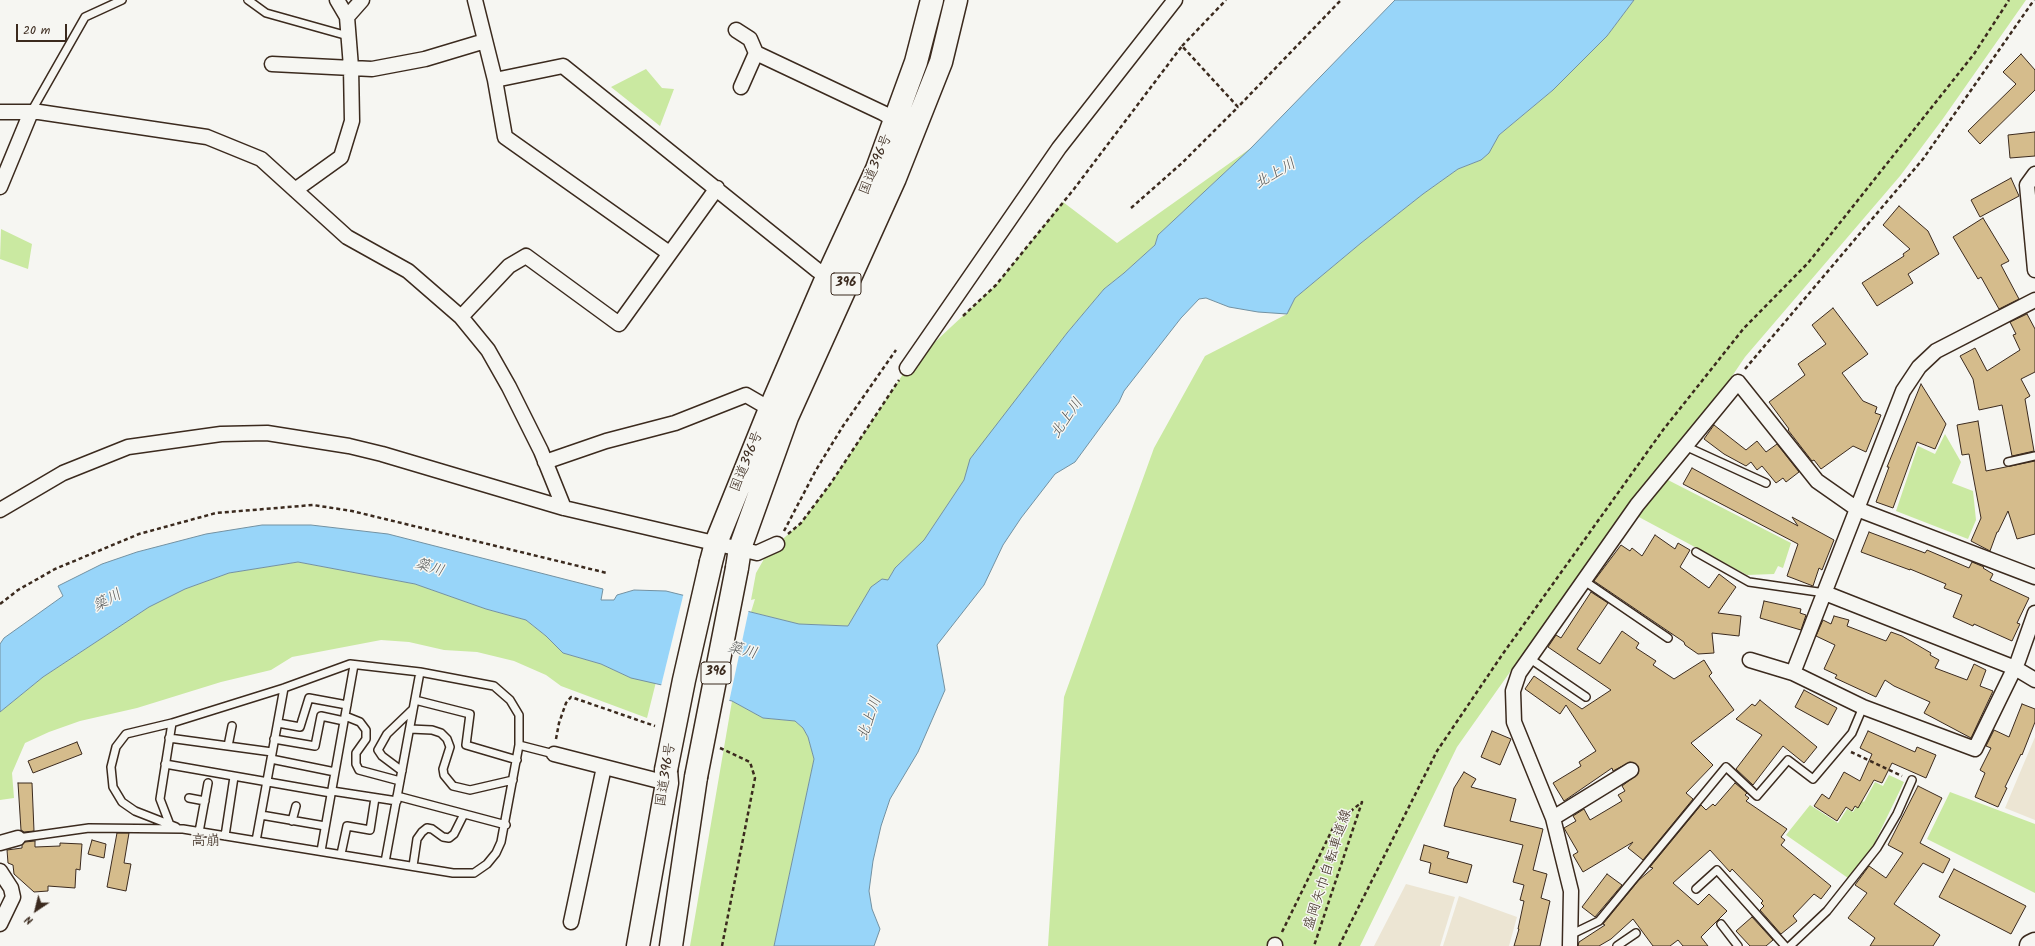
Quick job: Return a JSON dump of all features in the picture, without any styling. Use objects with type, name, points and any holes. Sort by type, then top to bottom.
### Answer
[{"type":"highway","name":"国道396号","points":[[638,946],[684,680],[714,553],[836,283],[916,62],[932,0]]},
{"type":"highway","name":"国道396号","points":[[836,283],[895,178],[941,62],[956,0]]},
{"type":"highway","name":"国道396号","points":[[671,946],[696,777],[739,558],[778,413]]},
{"type":"highway","points":[[2031,946],[2035,944]]},
{"type":"street","points":[[295,190],[341,157],[352,121],[351,67],[347,17],[337,0]]},
{"type":"street","points":[[347,17],[362,0]]},
{"type":"street","points":[[474,0],[496,80],[505,138],[669,252]]},
{"type":"street","points":[[907,368],[1059,148],[1175,0]]},
{"type":"street","points":[[736,30],[750,39],[756,53],[895,120],[913,133]]},
{"type":"street","points":[[272,64],[372,69],[424,59],[485,41]]},
{"type":"street","points":[[741,87],[756,53]]},
{"type":"street","points":[[496,80],[562,66],[836,283]]},
{"type":"street","points":[[0,112],[31,112],[207,137],[260,159],[347,237],[408,271],[461,317],[488,350],[509,387],[545,462],[564,508]]},
{"type":"street","points":[[0,187],[31,112]]},
{"type":"street","points":[[2035,174],[2027,185],[2035,270]]},
{"type":"street","points":[[461,317],[509,266],[526,256],[619,324],[669,252],[717,188]]},
{"type":"street","points":[[1793,673],[1903,391],[1919,367],[1936,351],[2035,300]]},
{"type":"street","points":[[1570,940],[1571,891],[1553,818],[1514,722],[1513,691],[1519,672],[1637,504],[1738,382],[1817,481],[1856,509],[2035,577]]},
{"type":"street","points":[[545,462],[606,441],[675,423],[746,395],[778,413]]},
{"type":"street","points":[[0,510],[63,473],[128,447],[221,434],[267,433],[349,446],[382,454],[714,553],[739,558],[757,553],[777,544]]},
{"type":"street","points":[[1825,593],[2015,668],[2035,680]]},
{"type":"street","points":[[1750,660],[1793,673],[1863,707],[1975,749],[2015,668],[2035,613]]},
{"type":"street","points":[[554,754],[604,767],[667,777]]},
{"type":"street","points":[[571,922],[604,767]]},
{"type":"street","points":[[1553,818],[1631,770]]},
{"type":"street","points":[[0,842],[18,838]]},
{"type":"street","points":[[0,871],[11,888],[14,898],[0,924]]},
{"type":"lane","points":[[31,112],[85,17],[122,0]]},
{"type":"lane","points":[[248,0],[266,13],[348,36]]},
{"type":"lane","points":[[1685,446],[1766,483]]},
{"type":"lane","points":[[2008,462],[2035,456]]},
{"type":"lane","points":[[1696,552],[1749,582],[1825,593]]},
{"type":"lane","points":[[1583,580],[1668,638]]},
{"type":"lane","points":[[1529,658],[1586,697]]},
{"type":"lane","points":[[18,838],[89,828],[183,829],[453,873],[474,873],[487,864],[496,853],[506,825],[519,745],[519,714],[510,700],[494,686],[420,672],[350,664],[284,688],[172,723],[126,734],[116,747],[110,767],[113,787],[122,802],[135,811],[183,829]]},
{"type":"lane","points":[[321,851],[354,665]]},
{"type":"lane","points":[[385,862],[420,672]]},
{"type":"lane","points":[[256,841],[284,688]]},
{"type":"lane","points":[[278,723],[300,727],[309,698],[347,705]]},
{"type":"lane","points":[[415,700],[470,714],[466,745],[517,760]]},
{"type":"lane","points":[[1570,940],[1599,921],[1726,766],[1757,796],[1788,760],[1813,779],[1852,733],[1863,707]]},
{"type":"lane","points":[[402,771],[379,754],[379,745],[387,734],[414,709]]},
{"type":"lane","points":[[274,739],[315,746],[321,716],[344,718],[360,722],[366,730],[366,739],[356,753],[359,770],[400,781]]},
{"type":"lane","points":[[170,824],[160,799],[172,723]]},
{"type":"lane","points":[[228,746],[232,726]]},
{"type":"lane","points":[[410,729],[432,730],[441,733],[447,739],[450,747],[443,769],[444,775],[453,786],[470,790],[513,780]]},
{"type":"lane","points":[[170,738],[228,746],[335,772]]},
{"type":"lane","points":[[519,745],[554,754]]},
{"type":"lane","points":[[165,764],[267,783],[376,798],[397,799],[506,825]]},
{"type":"lane","points":[[225,836],[234,777]]},
{"type":"lane","points":[[1790,946],[1827,911],[1877,848],[1897,814],[1912,780]]},
{"type":"lane","points":[[199,832],[208,783]]},
{"type":"lane","points":[[189,798],[204,801]]},
{"type":"lane","points":[[341,854],[347,826],[370,830],[376,798]]},
{"type":"lane","points":[[292,821],[296,806]]},
{"type":"lane","points":[[413,866],[417,840],[422,832],[427,828],[432,829],[443,837],[448,838],[454,834],[464,814]]},
{"type":"lane","points":[[261,815],[325,826]]},
{"type":"lane","points":[[1696,889],[1717,870],[1785,946]]},
{"type":"lane","points":[[1721,924],[1738,946]]},
{"type":"lane","points":[[1617,946],[1636,933]]},
{"type":"path","points":[[957,321],[996,285],[1074,189],[1182,46],[1226,0]]},
{"type":"path","points":[[1131,208],[1182,163],[1341,0]]},
{"type":"path","points":[[1738,382],[1748,364],[1923,158],[2034,0]]},
{"type":"path","points":[[1182,46],[1238,107]]},
{"type":"path","points":[[777,544],[816,470],[839,433],[896,350]]},
{"type":"path","points":[[777,544],[801,523],[831,483],[907,368]]},
{"type":"path","points":[[0,604],[18,590],[55,569],[139,534],[216,513],[313,506],[352,511],[607,573]]},
{"type":"path","points":[[1841,747],[1912,780]]},
{"type":"path","name":"盛岡矢巾自転車道線","points":[[1275,946],[1335,824],[1362,802],[1314,946]]},
{"type":"shaded area","points":[[2035,737],[2035,820],[2005,808]]},
{"type":"shaded area","points":[[1406,884],[1455,897],[1440,946],[1374,946]]},
{"type":"shaded area","points":[[1459,896],[1517,917],[1509,946],[1443,946]]},
{"type":"green space","points":[[1634,0],[2026,0],[1942,120],[1900,176],[1745,357],[1724,388],[1633,498],[1457,747],[1360,946],[1048,946],[1064,697],[1154,448],[1205,356],[1287,314],[1295,298],[1361,243],[1423,194],[1458,169],[1481,160],[1489,152],[1499,135],[1553,90],[1607,36]]},
{"type":"green space","points":[[646,69],[662,88],[674,89],[660,126],[611,87]]},
{"type":"green space","points":[[1251,148],[1158,235],[1155,245],[1104,289],[1067,333],[971,459],[964,480],[924,540],[895,568],[888,580],[871,587],[848,626],[799,624],[751,612],[755,599],[751,600],[756,573],[764,559],[777,544],[801,523],[831,483],[907,368],[996,285],[1063,202],[1117,243]]},
{"type":"green space","points":[[1,229],[32,244],[28,269],[0,259]]},
{"type":"green space","points":[[1945,434],[1961,462],[1952,483],[1973,491],[1976,520],[1968,539],[1896,511],[1918,446],[1935,454]]},
{"type":"green space","points":[[1666,479],[1791,543],[1783,568],[1778,566],[1774,574],[1747,575],[1637,516]]},
{"type":"green space","points":[[298,562],[415,584],[486,609],[526,620],[546,636],[563,653],[601,664],[631,678],[656,682],[647,718],[561,686],[546,675],[514,661],[477,652],[444,650],[409,642],[381,640],[292,657],[271,670],[221,682],[137,708],[80,721],[49,732],[25,743],[12,773],[14,798],[0,800],[0,712],[43,677],[149,607],[185,589],[229,573]]},
{"type":"green space","points":[[732,701],[763,718],[795,721],[803,728],[808,737],[814,759],[774,946],[690,946]]},
{"type":"green space","points":[[1889,775],[1904,782],[1873,846],[1848,878],[1786,835],[1810,805],[1838,823],[1847,809],[1853,812],[1860,800],[1864,802],[1875,782],[1883,786]]},
{"type":"green space","points":[[1950,792],[2035,824],[2035,893],[1927,839]]},
{"type":"water","points":[[1395,0],[1634,0],[1607,36],[1553,90],[1499,135],[1489,153],[1481,160],[1458,169],[1423,194],[1361,243],[1295,298],[1287,314],[1258,312],[1229,307],[1206,298],[1199,299],[1181,318],[1124,391],[1119,402],[1075,462],[1055,474],[1021,518],[1003,545],[984,585],[937,645],[945,690],[918,752],[890,799],[881,826],[873,861],[869,891],[872,909],[880,929],[874,946],[774,946],[814,759],[808,737],[803,728],[795,721],[763,718],[732,701],[631,678],[601,664],[563,653],[546,636],[526,620],[486,609],[415,584],[298,562],[229,573],[185,589],[149,607],[43,677],[0,712],[0,644],[4,638],[63,596],[58,586],[102,564],[137,552],[206,534],[262,525],[311,525],[388,534],[603,589],[601,600],[614,600],[617,595],[634,590],[666,591],[799,624],[848,626],[871,587],[882,579],[888,580],[895,568],[924,540],[964,480],[970,459],[1067,333],[1104,289],[1155,245],[1158,235],[1251,148]]},
{"type":"pier","points":[[684,592],[749,609],[729,702],[661,686]]},
{"type":"building","points":[[2021,54],[2035,70],[2035,90],[1980,144],[1968,131],[2016,84],[2003,72]]},
{"type":"building","points":[[2035,132],[2035,156],[2010,158],[2008,135]]},
{"type":"building","points":[[2011,178],[2019,196],[1980,217],[1971,200]]},
{"type":"building","points":[[1899,206],[1928,231],[1939,254],[1908,274],[1913,283],[1877,306],[1862,283],[1904,256],[1903,254],[1910,249],[1883,225]]},
{"type":"building","points":[[1983,218],[2009,261],[2001,265],[2019,299],[1999,309],[1981,277],[1978,279],[1953,237]]},
{"type":"building","points":[[1833,308],[1868,354],[1842,373],[1863,401],[1877,407],[1875,413],[1881,415],[1866,452],[1853,446],[1821,469],[1814,460],[1812,461],[1769,402],[1805,375],[1798,364],[1826,344],[1812,325]]},
{"type":"building","points":[[2027,314],[2035,329],[2035,372],[2021,379],[2030,396],[2025,399],[2034,451],[2012,456],[2002,405],[1979,410],[1973,379],[1960,356],[1975,348],[1987,371],[2020,350],[2013,335],[2016,334],[2010,322]]},
{"type":"building","points":[[1921,384],[1946,424],[1935,449],[1917,442],[1893,508],[1876,502],[1889,467],[1887,467]]},
{"type":"building","points":[[1978,421],[1986,471],[2035,461],[2035,534],[2017,539],[2008,511],[1997,532],[1990,551],[1971,541],[1981,518],[1969,454],[1962,455],[1957,425]]},
{"type":"building","points":[[1714,425],[1746,450],[1757,441],[1766,452],[1777,444],[1799,472],[1786,482],[1783,478],[1776,483],[1762,466],[1757,470],[1751,462],[1746,466],[1724,454],[1704,439]]},
{"type":"building","points":[[1692,468],[1798,526],[1792,517],[1834,540],[1822,570],[1819,568],[1813,586],[1787,576],[1798,544],[1683,484]]},
{"type":"building","points":[[1869,532],[1925,553],[1927,550],[1969,568],[1972,562],[1984,567],[1983,568],[1993,574],[1990,580],[2029,598],[2017,623],[2020,624],[2012,641],[1974,624],[1973,626],[1953,617],[1962,595],[1944,588],[1946,584],[1910,569],[1861,552]]},
{"type":"building","points":[[1655,535],[1675,549],[1678,543],[1690,550],[1680,567],[1709,588],[1719,574],[1736,587],[1718,613],[1741,616],[1739,636],[1712,633],[1714,653],[1698,654],[1685,645],[1684,642],[1594,581],[1621,545],[1630,551],[1632,548],[1642,556]]},
{"type":"building","points":[[1591,592],[1608,603],[1577,649],[1600,664],[1622,631],[1639,643],[1636,648],[1656,661],[1653,665],[1674,679],[1704,660],[1712,673],[1709,676],[1734,710],[1691,743],[1713,765],[1686,793],[1693,799],[1643,860],[1628,848],[1633,842],[1583,872],[1573,855],[1578,852],[1564,828],[1576,821],[1573,816],[1584,809],[1590,820],[1622,801],[1618,795],[1625,791],[1622,786],[1638,774],[1638,766],[1630,762],[1613,771],[1612,768],[1564,801],[1553,783],[1581,766],[1579,762],[1596,751],[1566,705],[1560,714],[1525,689],[1534,676],[1582,709],[1611,690],[1548,647],[1556,635],[1561,638]]},
{"type":"building","points":[[1764,601],[1801,609],[1800,613],[1806,615],[1801,630],[1760,618]]},
{"type":"building","points":[[1834,616],[1849,620],[1847,626],[1886,641],[1891,632],[1902,636],[1931,653],[1930,655],[1939,660],[1935,668],[1967,680],[1974,664],[1986,670],[1980,686],[1993,691],[1971,738],[1924,713],[1930,702],[1894,686],[1885,680],[1876,697],[1835,678],[1837,675],[1824,669],[1835,645],[1816,636],[1823,620],[1831,624]]},
{"type":"building","points":[[1804,690],[1837,708],[1828,725],[1795,707]]},
{"type":"building","points":[[1760,700],[1817,747],[1804,763],[1783,746],[1753,785],[1736,769],[1762,735],[1736,719],[1752,704],[1755,706]]},
{"type":"building","points":[[2022,704],[2035,709],[2035,722],[2022,755],[2021,754],[2005,787],[2007,788],[1998,807],[1975,797],[1985,773],[1980,770],[1991,748],[1986,746],[1994,730],[2009,737]]},
{"type":"building","points":[[1492,731],[1511,739],[1500,765],[1481,757]]},
{"type":"building","points":[[1868,731],[1915,752],[1917,747],[1936,755],[1926,778],[1892,763],[1882,783],[1874,780],[1858,808],[1855,806],[1852,811],[1846,807],[1837,821],[1814,806],[1822,794],[1829,799],[1844,772],[1860,781],[1872,754],[1860,748]]},
{"type":"building","points":[[77,742],[82,754],[33,773],[28,761]]},
{"type":"building","points":[[1464,772],[1476,779],[1471,787],[1516,799],[1510,821],[1543,829],[1533,870],[1547,874],[1541,898],[1550,901],[1540,946],[1514,946],[1524,901],[1520,900],[1524,885],[1513,882],[1523,845],[1444,826],[1454,788]]},
{"type":"building","points":[[18,783],[32,783],[34,831],[24,832],[21,830]]},
{"type":"building","points":[[1735,783],[1747,793],[1745,795],[1749,798],[1746,801],[1787,829],[1781,837],[1785,840],[1781,845],[1831,886],[1821,899],[1814,894],[1793,916],[1797,921],[1781,934],[1760,910],[1764,906],[1761,903],[1763,901],[1732,869],[1730,872],[1710,850],[1673,883],[1698,905],[1709,894],[1727,911],[1701,937],[1708,946],[1683,946],[1678,940],[1670,946],[1653,946],[1633,919],[1611,939],[1599,946],[1578,946],[1579,942],[1605,925],[1603,924],[1639,880],[1653,868],[1650,867],[1701,805],[1706,810],[1713,804],[1715,806]]},
{"type":"building","points":[[1918,786],[1942,798],[1920,843],[1950,859],[1943,873],[1923,863],[1894,904],[1940,935],[1933,946],[1870,946],[1875,938],[1848,918],[1867,893],[1855,885],[1869,866],[1886,878],[1903,853],[1888,845]]},
{"type":"building","points":[[117,833],[129,833],[124,863],[131,864],[126,891],[107,887]]},
{"type":"building","points":[[92,840],[106,844],[104,858],[88,854]]},
{"type":"building","points":[[35,841],[35,847],[60,846],[60,843],[82,844],[80,870],[76,869],[75,888],[48,886],[48,891],[34,892],[14,874],[13,865],[8,863],[7,850],[22,848],[22,845],[25,842]]},
{"type":"building","points":[[1424,845],[1449,852],[1447,858],[1472,865],[1467,883],[1429,873],[1431,863],[1420,860]]},
{"type":"building","points":[[1954,869],[2026,906],[2011,934],[1939,897]]},
{"type":"building","points":[[1607,874],[1622,885],[1595,917],[1582,907]]},
{"type":"building","points":[[1752,917],[1773,940],[1766,946],[1750,946],[1736,931]]},
{"type":"district","name":"高崩","points":[[206,842]]},
{"type":"water label","name":"北上川","points":[[1276,175]]},
{"type":"water label","name":"北上川","points":[[1068,419]]},
{"type":"water label","name":"簗川","points":[[429,569]]},
{"type":"water label","name":"簗川","points":[[108,602]]},
{"type":"water label","name":"簗川","points":[[742,652]]},
{"type":"water label","name":"北上川","points":[[871,719]]}]
